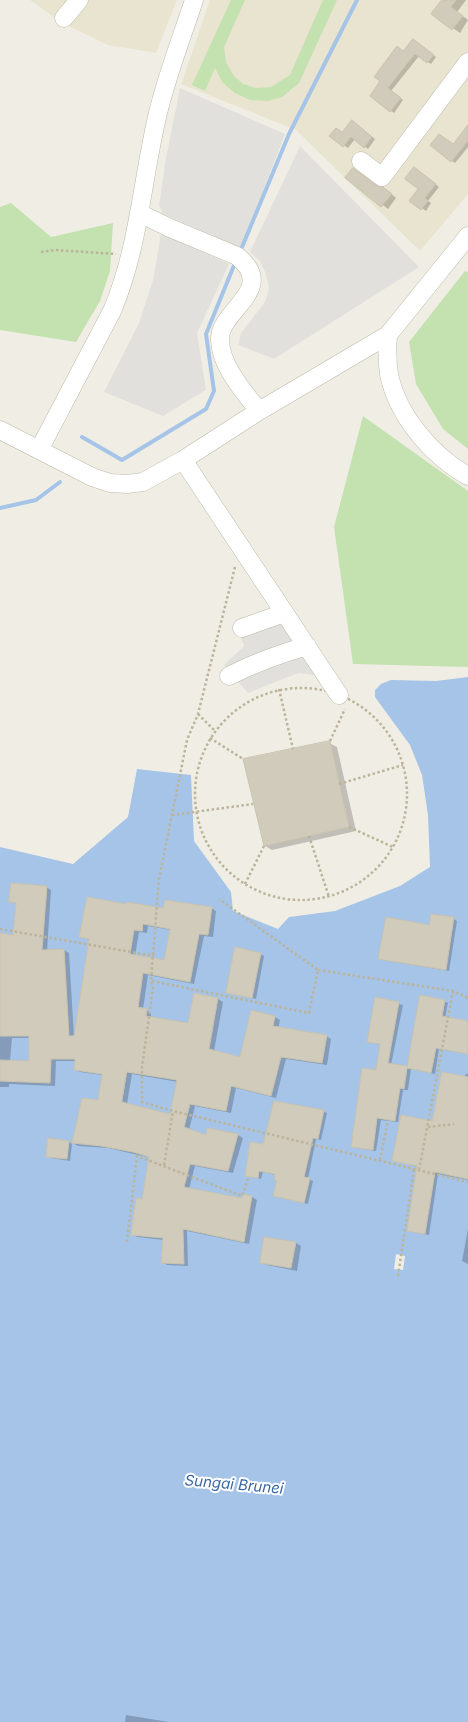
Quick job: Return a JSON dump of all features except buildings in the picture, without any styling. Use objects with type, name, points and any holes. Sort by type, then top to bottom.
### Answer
[{"type":"street","points":[[64,18],[79,0]]},
{"type":"street","points":[[39,450],[112,311],[121,290],[131,254],[158,114],[168,77],[194,0]]},
{"type":"street","points":[[360,161],[382,178],[468,62]]},
{"type":"street","points":[[139,213],[237,256],[245,262],[250,271],[250,290],[224,325],[220,336],[220,348],[224,360],[238,384],[259,411]]},
{"type":"street","points":[[0,430],[92,477],[110,483],[127,484],[143,482],[183,460],[259,411],[388,335],[466,242]]},
{"type":"street","points":[[388,335],[387,356],[390,376],[400,406],[439,456],[468,476]]},
{"type":"street","points":[[183,460],[306,646],[344,697]]},
{"type":"street","points":[[242,628],[284,613]]},
{"type":"street","points":[[229,676],[260,661],[306,646]]},
{"type":"path","points":[[40,252],[54,250],[131,254]]},
{"type":"path","points":[[240,547],[198,714],[187,740],[159,879],[153,988],[142,1067],[142,1102],[468,1182]]},
{"type":"path","points":[[306,687],[326,690],[344,697],[373,716],[390,736],[403,765],[407,792],[406,809],[402,826],[393,847],[378,868],[355,885],[329,897],[301,900],[275,897],[245,884],[222,865],[206,840],[196,810],[195,786],[201,757],[210,738],[232,712],[256,697],[279,689],[306,687]]},
{"type":"path","points":[[279,689],[293,749]]},
{"type":"path","points":[[330,741],[344,697]]},
{"type":"path","points":[[198,714],[215,731]]},
{"type":"path","points":[[210,738],[243,759]]},
{"type":"path","points":[[339,784],[403,765]]},
{"type":"path","points":[[172,815],[196,810],[253,804]]},
{"type":"path","points":[[349,827],[393,847]]},
{"type":"path","points":[[310,836],[329,897]]},
{"type":"path","points":[[245,884],[264,846]]},
{"type":"path","points":[[219,899],[318,970],[453,991],[468,998]]},
{"type":"path","points":[[0,930],[154,956]]},
{"type":"path","points":[[152,980],[309,1013],[318,970]]},
{"type":"path","points":[[419,1170],[453,991]]},
{"type":"path","points":[[164,1166],[173,1111]]},
{"type":"path","points":[[380,1161],[388,1120]]},
{"type":"path","points":[[428,1127],[454,1124]]},
{"type":"path","points":[[127,1242],[137,1156],[242,1196],[249,1176]]},
{"type":"path","points":[[398,1276],[414,1169]]},
{"type":"shaded area","points":[[30,0],[177,0],[156,53],[108,45],[62,23]]},
{"type":"shaded area","points":[[210,0],[468,0],[468,194],[420,251],[296,130],[181,84]]},
{"type":"shaded area","points":[[180,88],[285,134],[241,248],[163,214],[159,205]]},
{"type":"shaded area","points":[[300,146],[419,267],[274,359],[238,345],[241,333],[265,302],[269,288],[266,274],[260,261],[250,252]]},
{"type":"shaded area","points":[[161,233],[229,264],[197,333],[206,390],[163,416],[104,392],[139,323],[153,280]]},
{"type":"shaded area","points":[[276,607],[323,676],[298,673],[248,693],[224,665],[244,646],[235,620]]},
{"type":"green space","points":[[231,0],[245,0],[224,47],[226,62],[234,76],[243,84],[256,88],[271,87],[290,75],[323,0],[337,0],[299,83],[282,97],[268,101],[250,100],[235,93],[223,83],[215,68],[205,91],[192,85]]},
{"type":"green space","points":[[11,203],[51,237],[113,223],[110,271],[100,301],[76,342],[0,330],[0,207]]},
{"type":"green space","points":[[465,271],[468,272],[468,449],[443,429],[416,384],[409,342]]},
{"type":"green space","points":[[363,416],[468,491],[468,667],[353,664],[334,527]]},
{"type":"water","name":"Sungai Brunei","points":[[468,677],[468,1722],[0,1722],[0,847],[73,864],[128,817],[137,769],[191,775],[194,841],[231,892],[233,911],[278,929],[289,917],[335,911],[400,886],[430,867],[428,815],[422,775],[410,745],[375,697],[375,690],[381,684],[391,680],[436,681]]},
{"type":"pier","points":[[396,1254],[405,1256],[403,1270],[394,1269]]},
{"type":"waterway","points":[[240,252],[289,134],[357,0]]},
{"type":"waterway","points":[[82,437],[122,460],[206,409],[214,391],[206,334],[235,263]]},
{"type":"waterway","points":[[0,508],[36,500],[60,482]]}]
